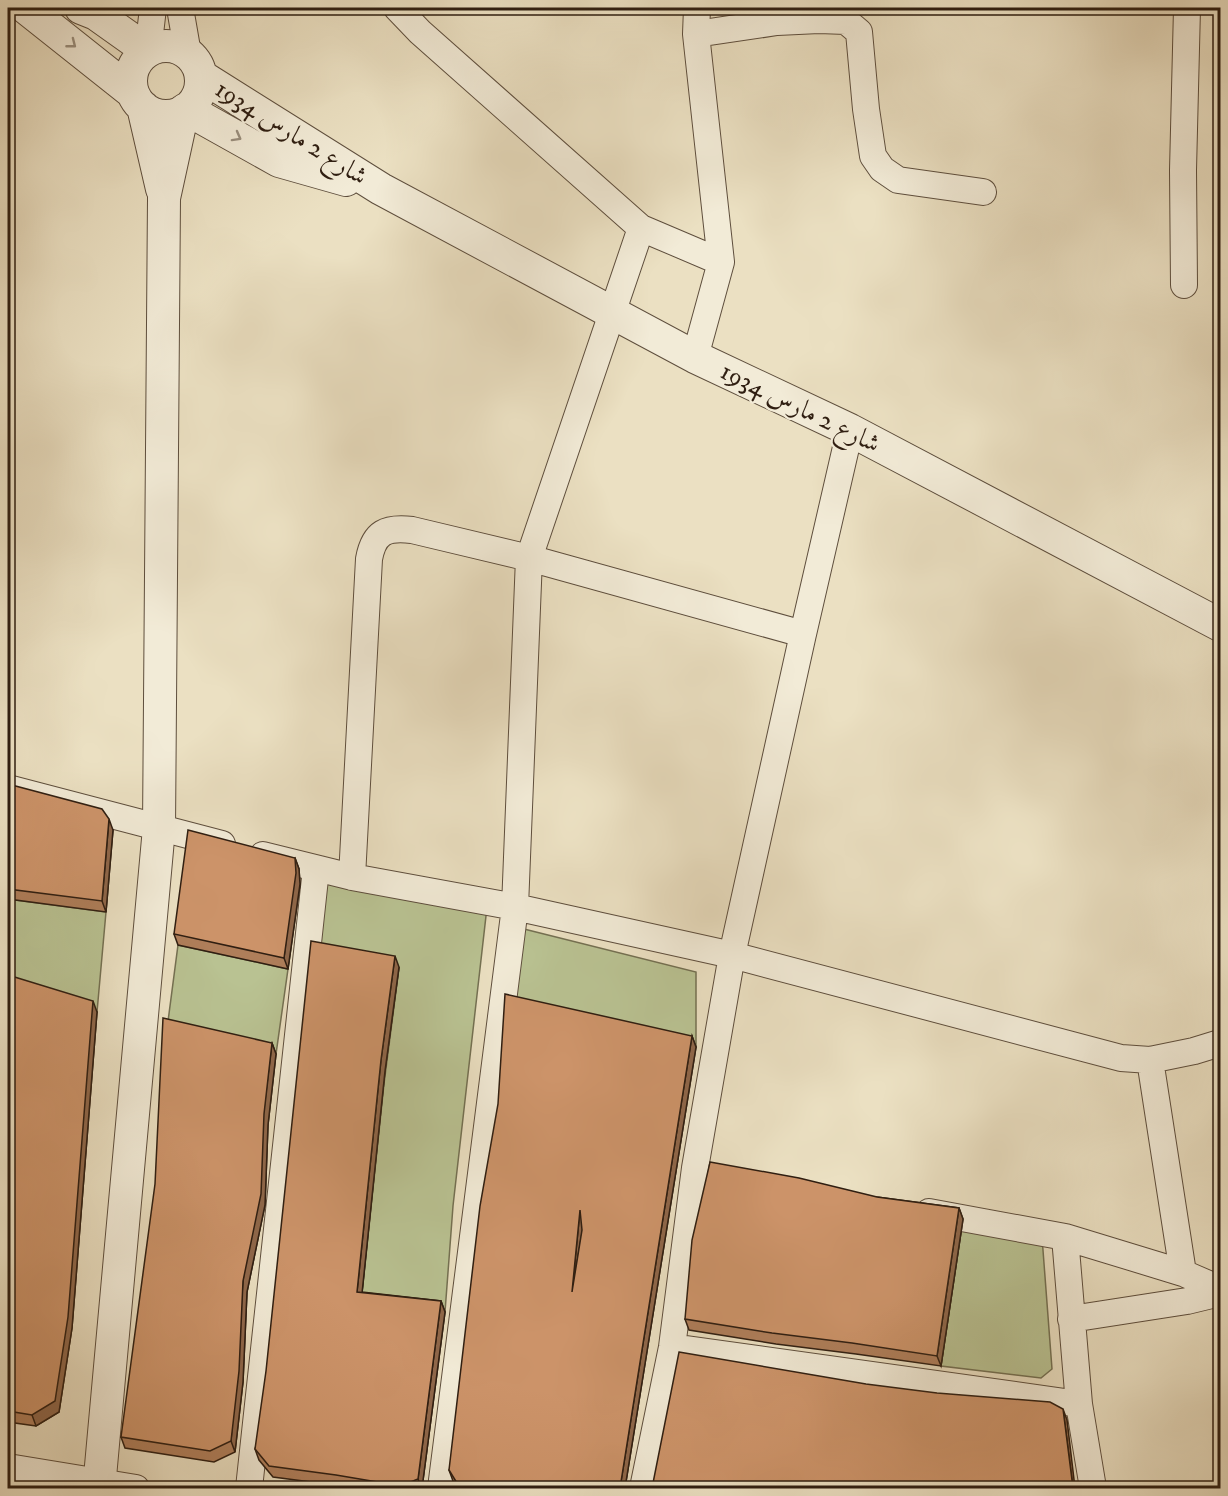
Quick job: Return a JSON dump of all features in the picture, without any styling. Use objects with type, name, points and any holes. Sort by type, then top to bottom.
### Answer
[{"type":"street","points":[[27,8],[138,100],[162,116],[173,115],[184,110],[198,95],[195,65],[180,8]]},
{"type":"street","points":[[81,8],[96,14],[148,51]]},
{"type":"street","points":[[148,51],[153,8]]},
{"type":"street","points":[[397,8],[420,32],[641,228],[721,262]]},
{"type":"street","points":[[695,357],[721,262],[696,34],[697,8]]},
{"type":"street","points":[[1184,285],[1183,170],[1187,8]]},
{"type":"street","points":[[696,34],[777,22],[846,21],[859,33],[873,156],[882,169],[898,180],[983,192]]},
{"type":"street","points":[[164,198],[131,81],[133,69],[148,51],[168,46],[179,48],[195,65]]},
{"type":"street","name":"شارع 2 مارس 1934","points":[[195,65],[381,189],[695,357],[850,430],[1221,625]]},
{"type":"street","points":[[100,1486],[159,828],[164,198],[184,110]]},
{"type":"street","name":"شارع 2 مارس 1934","points":[[184,110],[279,161],[381,189]]},
{"type":"street","points":[[441,1488],[515,907],[529,558],[641,228]]},
{"type":"street","points":[[643,1488],[707,1170],[732,955],[802,634],[850,430]]},
{"type":"street","points":[[352,877],[371,548],[384,532],[394,528],[412,530],[529,558],[802,634]]},
{"type":"street","points":[[8,788],[316,869],[515,907],[732,955],[1121,1058],[1150,1060],[1221,1043]]},
{"type":"street","points":[[249,1488],[316,869]]},
{"type":"street","points":[[1150,1060],[1183,1273]]},
{"type":"street","points":[[903,1207],[1065,1237],[1183,1273],[1221,1291]]},
{"type":"street","points":[[1065,1237],[1079,1404],[1093,1488]]},
{"type":"street","points":[[1071,1319],[1187,1301],[1221,1291]]},
{"type":"street","points":[[672,1347],[1079,1404]]},
{"type":"street","points":[[8,1467],[100,1486],[136,1488]]},
{"type":"green space","points":[[331,879],[487,907],[453,1206],[445,1312],[361,1303],[384,1084],[399,968],[315,952],[324,885]]},
{"type":"green space","points":[[8,899],[106,912],[97,1012],[8,985]]},
{"type":"green space","points":[[516,927],[696,972],[696,1047],[509,1005]]},
{"type":"green space","points":[[178,945],[288,969],[276,1054],[167,1029]]},
{"type":"green space","points":[[963,1219],[1042,1237],[1052,1369],[1041,1378],[941,1366]]},
{"type":"building","points":[[8,784],[102,809],[109,819],[102,901],[8,889]]},
{"type":"building","points":[[188,830],[295,858],[296,873],[284,958],[174,934]]},
{"type":"building","points":[[311,941],[395,956],[381,1060],[357,1292],[441,1301],[418,1479],[401,1486],[269,1466],[255,1449],[266,1371]]},
{"type":"building","points":[[8,975],[93,1001],[68,1317],[55,1401],[32,1415],[8,1411]]},
{"type":"building","points":[[505,994],[692,1036],[620,1488],[460,1488],[449,1470],[480,1206],[498,1104]],"holes":[[[580,1210],[582,1230],[572,1292]]]},
{"type":"building","points":[[163,1018],[272,1043],[264,1114],[261,1194],[243,1281],[239,1371],[231,1441],[210,1451],[121,1437],[155,1184]]},
{"type":"building","points":[[710,1162],[799,1178],[877,1197],[959,1208],[937,1356],[685,1319],[692,1240]]},
{"type":"building","points":[[679,1352],[866,1384],[937,1393],[1050,1402],[1063,1409],[1073,1488],[652,1488]]}]
